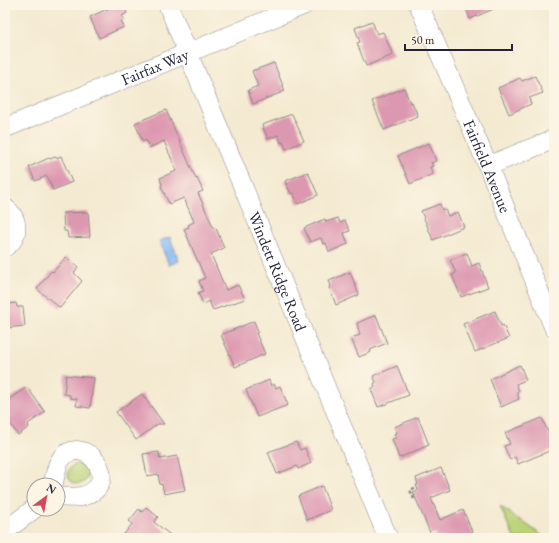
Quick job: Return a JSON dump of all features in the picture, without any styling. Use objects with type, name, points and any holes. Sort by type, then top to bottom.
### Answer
[{"type":"street","name":"Windett Ridge Road","points":[[168,5],[388,538]]},
{"type":"street","name":"Fairfax Way","points":[[5,128],[304,5]]},
{"type":"street","name":"Fairfield Avenue","points":[[419,5],[488,166],[554,328]]},
{"type":"street","points":[[488,166],[554,139]]},
{"type":"street","points":[[5,208],[13,216],[16,228],[12,240],[5,247]]},
{"type":"street","points":[[55,477],[61,458],[72,452],[86,452],[91,455],[100,466],[100,480],[97,487],[92,492],[81,497],[66,497]]},
{"type":"street","points":[[5,531],[26,514]]},
{"type":"path","points":[[414,499],[410,490],[417,487]]},
{"type":"path","points":[[430,538],[435,535]]},
{"type":"green space","points":[[78,464],[85,467],[88,474],[85,481],[78,484],[71,481],[68,474],[71,467]]},
{"type":"green space","points":[[500,506],[546,538],[514,538]]},
{"type":"water","points":[[170,237],[179,261],[169,265],[159,241]]},
{"type":"building","points":[[108,5],[124,5],[127,13],[122,16],[124,20],[121,21],[124,27],[99,38],[90,17],[109,8]]},
{"type":"building","points":[[465,5],[503,5],[470,19]]},
{"type":"building","points":[[372,21],[377,34],[383,32],[393,55],[366,66],[357,43],[360,42],[355,28]]},
{"type":"building","points":[[274,63],[285,91],[253,104],[248,90],[258,86],[252,71]]},
{"type":"building","points":[[535,76],[543,93],[529,98],[531,104],[509,114],[498,88],[520,78],[522,81]]},
{"type":"building","points":[[404,88],[410,103],[412,102],[418,116],[384,130],[372,101]]},
{"type":"building","points":[[166,110],[196,179],[197,178],[203,191],[198,193],[214,229],[216,228],[224,248],[211,254],[226,290],[238,285],[245,299],[213,310],[209,301],[203,304],[198,293],[203,291],[199,281],[205,278],[184,229],[189,227],[188,225],[194,222],[184,198],[169,204],[161,186],[160,178],[176,171],[164,141],[149,148],[146,140],[143,142],[135,123]]},
{"type":"building","points":[[292,114],[304,141],[286,149],[283,142],[281,143],[278,135],[268,139],[262,125]]},
{"type":"building","points":[[429,143],[436,161],[431,163],[433,166],[430,167],[433,174],[410,184],[398,156]]},
{"type":"building","points":[[61,156],[72,182],[53,190],[47,176],[35,181],[29,167],[49,158]]},
{"type":"building","points":[[308,172],[318,195],[298,204],[285,181]]},
{"type":"building","points":[[440,204],[442,210],[445,209],[448,216],[458,212],[464,227],[433,240],[421,211]]},
{"type":"building","points":[[88,212],[90,237],[68,238],[67,231],[64,231],[63,213]]},
{"type":"building","points":[[338,218],[340,223],[345,221],[350,231],[344,233],[348,244],[329,252],[326,243],[323,244],[321,238],[310,242],[304,228],[325,219],[326,222]]},
{"type":"building","points":[[467,253],[472,266],[479,263],[488,287],[461,297],[452,275],[456,273],[450,260]]},
{"type":"building","points":[[66,257],[78,267],[74,273],[82,281],[60,308],[37,289],[51,271],[53,272]]},
{"type":"building","points":[[350,272],[359,295],[336,305],[329,287],[331,286],[329,281]]},
{"type":"building","points":[[16,303],[17,307],[23,307],[25,326],[5,328],[5,304]]},
{"type":"building","points":[[495,311],[501,326],[503,325],[509,338],[475,352],[463,324]]},
{"type":"building","points":[[376,315],[387,343],[370,350],[371,352],[359,357],[351,338],[360,335],[357,323]]},
{"type":"building","points":[[254,321],[258,332],[256,333],[265,354],[235,367],[221,335]]},
{"type":"building","points":[[520,365],[526,380],[516,384],[519,391],[517,392],[519,399],[501,407],[490,379]]},
{"type":"building","points":[[397,366],[409,395],[378,407],[371,389],[375,387],[374,384],[376,382],[373,376]]},
{"type":"building","points":[[66,375],[94,378],[90,408],[76,406],[77,399],[70,398],[70,395],[64,394]]},
{"type":"building","points":[[269,380],[271,386],[274,384],[276,388],[280,386],[288,405],[257,417],[246,390]]},
{"type":"building","points":[[27,387],[45,412],[28,424],[29,427],[18,435],[5,416],[5,402]]},
{"type":"building","points":[[142,394],[164,424],[158,424],[136,440],[116,412]]},
{"type":"building","points":[[418,417],[429,445],[399,458],[392,439],[396,438],[394,434],[397,433],[394,427]]},
{"type":"building","points":[[542,418],[554,449],[518,464],[515,457],[510,460],[504,446],[510,444],[505,433]]},
{"type":"building","points":[[296,442],[300,450],[305,448],[311,463],[298,469],[297,466],[277,474],[268,452]]},
{"type":"building","points":[[159,452],[160,459],[177,456],[185,490],[164,494],[162,484],[160,485],[158,474],[147,476],[143,454]]},
{"type":"building","points":[[441,468],[450,490],[431,498],[440,520],[463,510],[475,538],[437,538],[435,533],[431,535],[413,492],[418,490],[416,478]]},
{"type":"building","points":[[322,486],[331,510],[307,520],[298,496]]},
{"type":"building","points":[[146,507],[158,517],[154,522],[174,538],[121,538],[132,524],[129,521],[139,509],[142,512]]}]
